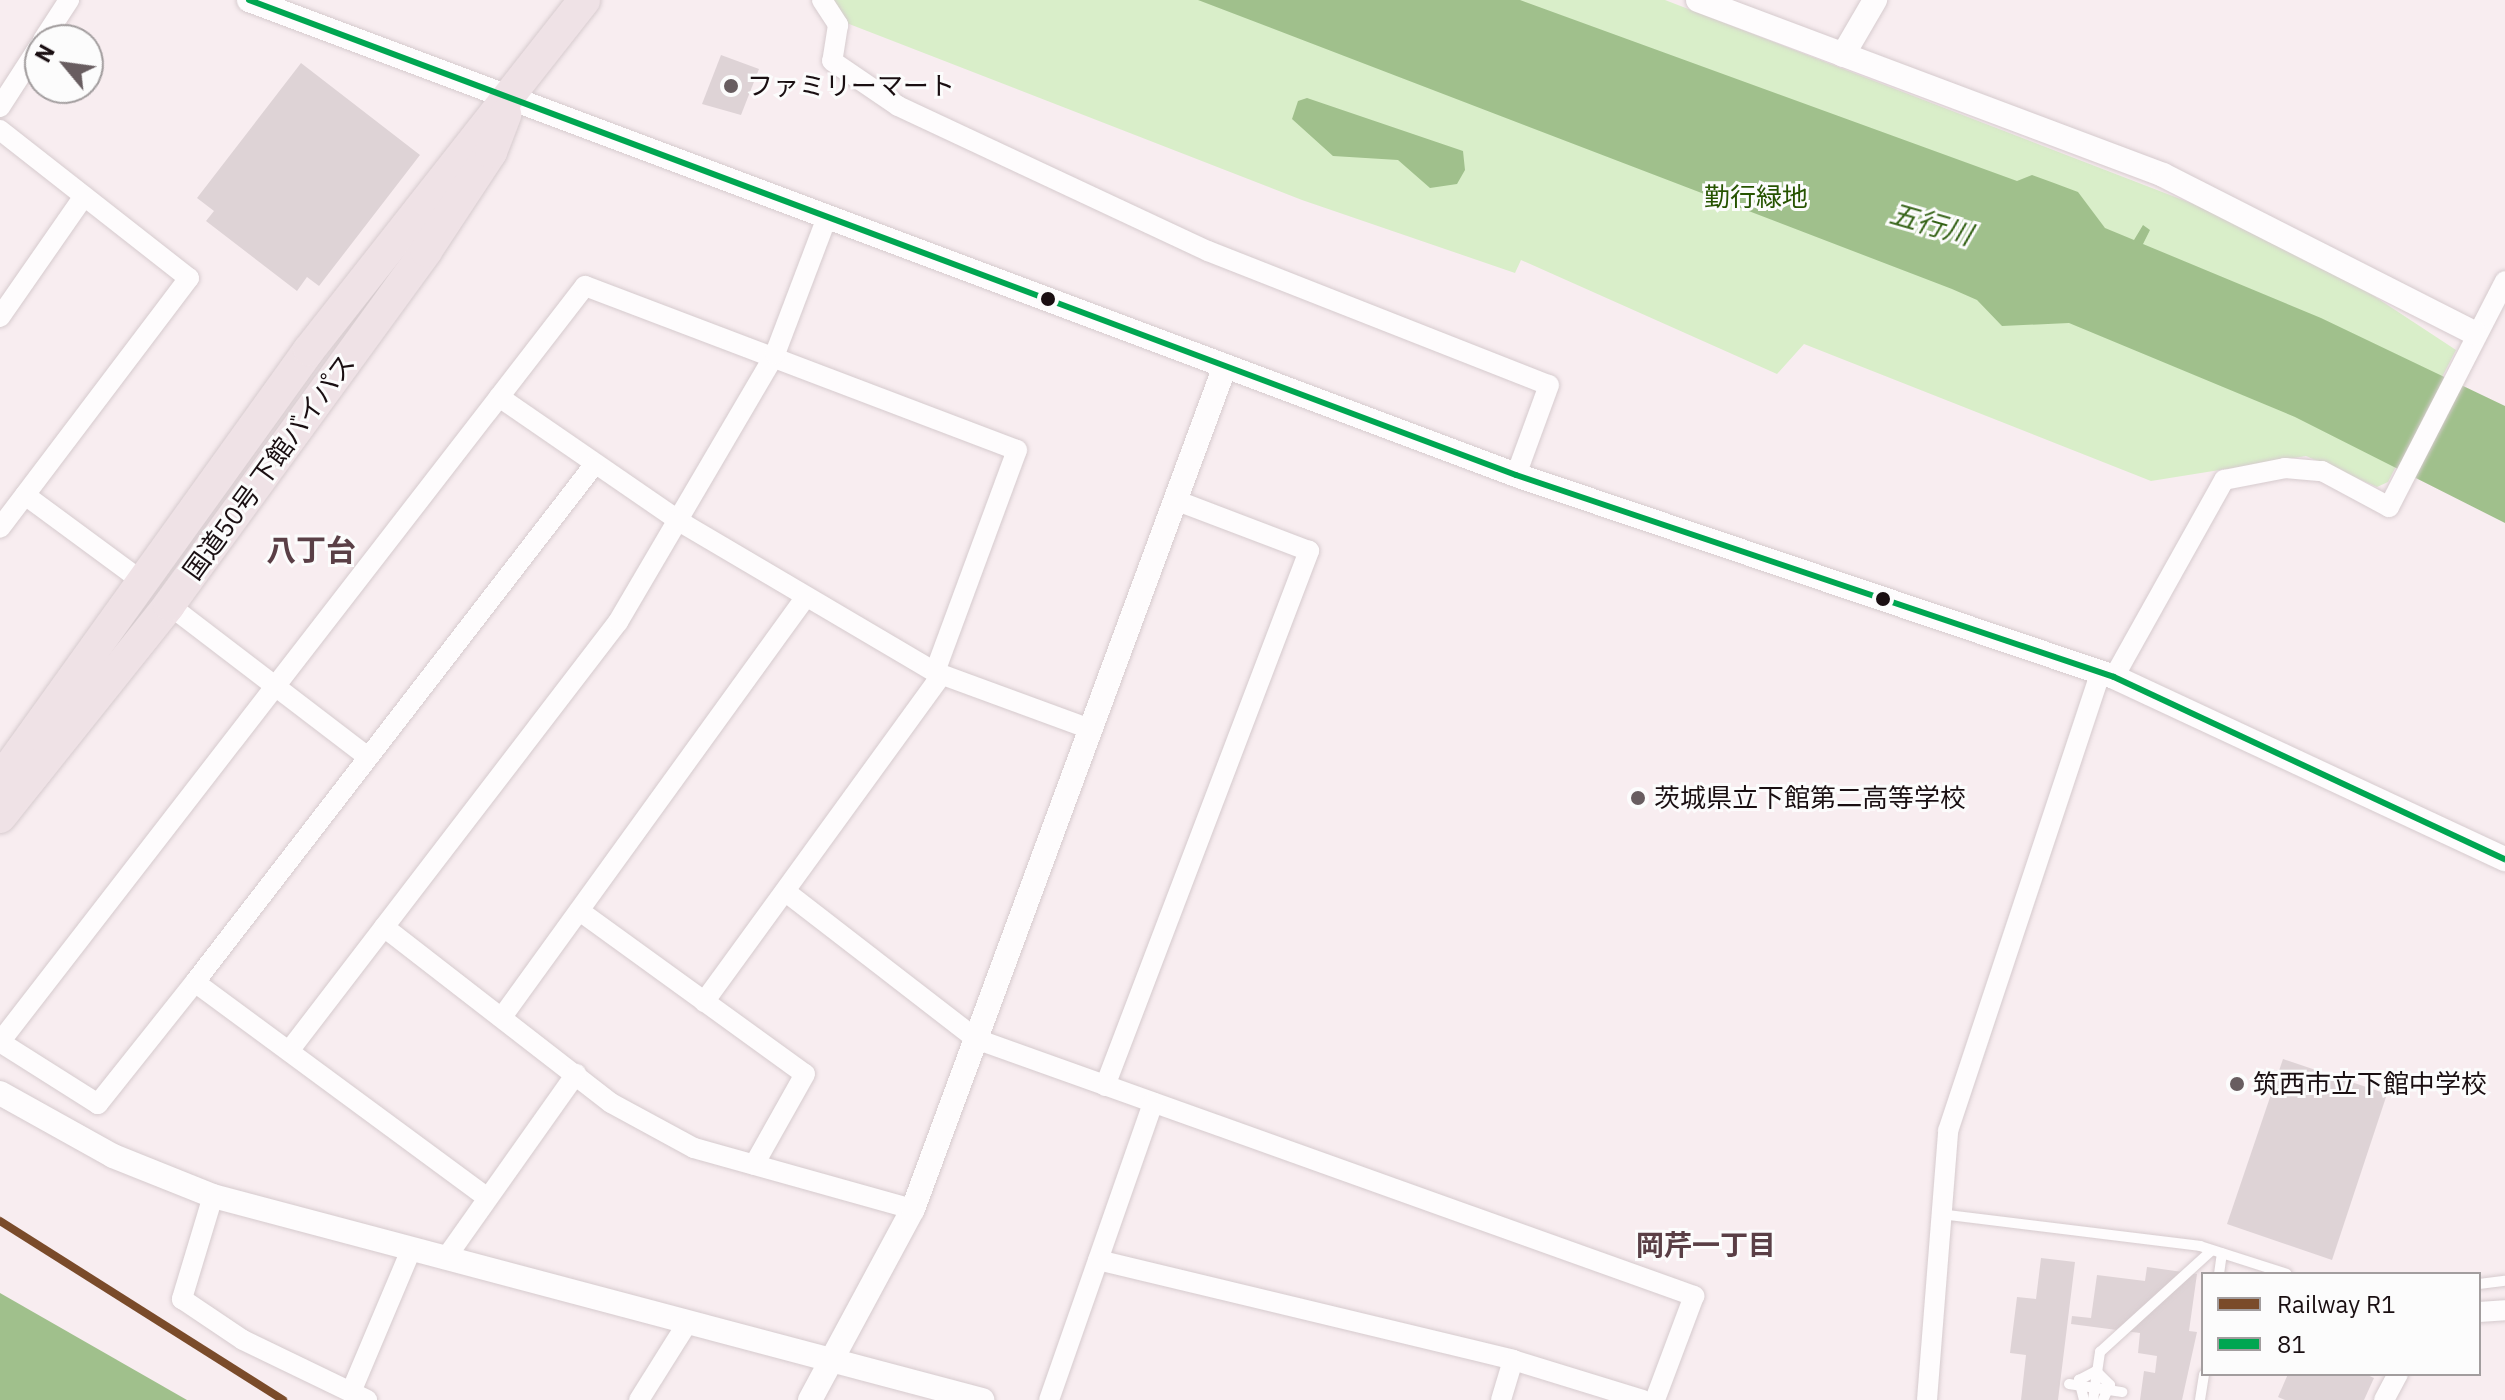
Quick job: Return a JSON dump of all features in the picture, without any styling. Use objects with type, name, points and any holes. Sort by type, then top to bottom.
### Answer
[{"type":"highway","name":"国道50号 下館バイパス","points":[[0,817],[11,775],[139,579],[469,143],[511,101],[584,0]]},
{"type":"highway","name":"国道50号 下館バイパス","points":[[11,775],[169,605],[426,251],[491,152],[511,101]]},
{"type":"highway","points":[[0,824],[11,775]]},
{"type":"street","points":[[54,24],[69,0]]},
{"type":"street","points":[[249,0],[826,220],[1516,475],[2107,675],[2505,859]]},
{"type":"street","points":[[822,0],[838,25],[832,61],[898,106],[1208,251],[1549,385],[1516,475]]},
{"type":"street","points":[[1698,0],[2163,175],[2474,333]]},
{"type":"street","points":[[1843,55],[1875,0]]},
{"type":"street","points":[[0,107],[24,70]]},
{"type":"street","points":[[0,130],[189,278],[0,528]]},
{"type":"street","points":[[0,317],[84,196]]},
{"type":"street","points":[[289,1051],[618,622],[682,523],[775,354],[826,220]]},
{"type":"street","points":[[1927,1400],[1939,1214],[1957,1098],[2107,675],[2224,480],[2285,468],[2322,471],[2389,507],[2390,495],[2474,333],[2505,281]]},
{"type":"street","points":[[594,465],[98,1104],[0,1042],[585,286],[775,354],[1017,450],[938,674],[786,892],[704,1002]]},
{"type":"street","points":[[810,1400],[913,1209],[1225,366]]},
{"type":"street","points":[[499,397],[682,523],[938,674],[1090,729]]},
{"type":"street","points":[[25,495],[139,579]]},
{"type":"street","points":[[1105,1086],[1309,551],[1175,500]]},
{"type":"street","points":[[502,1017],[581,912],[805,598]]},
{"type":"street","points":[[169,605],[368,757]]},
{"type":"street","points":[[786,892],[976,1039],[1694,1296],[1655,1400]]},
{"type":"street","points":[[581,912],[805,1074],[754,1165]]},
{"type":"street","points":[[384,927],[611,1103],[694,1148],[913,1209]]},
{"type":"street","points":[[195,982],[485,1196]]},
{"type":"street","points":[[445,1259],[485,1196],[576,1074]]},
{"type":"street","points":[[0,1093],[113,1156],[213,1196],[982,1400]]},
{"type":"street","points":[[1049,1400],[1153,1103]]},
{"type":"street","points":[[213,1196],[182,1299],[243,1340],[359,1396],[411,1250]]},
{"type":"street","points":[[1098,1260],[1513,1360],[1643,1400]]},
{"type":"street","points":[[2481,1312],[2505,1310]]},
{"type":"street","points":[[639,1400],[688,1322]]},
{"type":"street","points":[[1501,1400],[1513,1360]]},
{"type":"street","points":[[2384,1400],[2397,1376]]},
{"type":"lane","points":[[1939,1214],[2217,1251],[2281,1272]]},
{"type":"lane","points":[[2217,1251],[2219,1272]]},
{"type":"lane","points":[[2094,1394],[2100,1352],[2217,1251]]},
{"type":"lane","points":[[2481,1284],[2505,1281]]},
{"type":"lane","points":[[2073,1384],[2096,1371]]},
{"type":"lane","points":[[2096,1371],[2106,1395]]},
{"type":"lane","points":[[2200,1400],[2204,1376]]},
{"type":"lane","points":[[2073,1384],[2094,1394],[2122,1392]]},
{"type":"lane","points":[[2073,1384],[2084,1400]]},
{"type":"green space","name":"勤行緑地","points":[[831,0],[1665,0],[2214,212],[2345,277],[2456,350],[2388,482],[2377,487],[2306,456],[2151,481],[1804,344],[1777,374],[1521,260],[1515,273],[1302,200],[844,22]]},
{"type":"water","name":"五行川","points":[[1198,0],[1520,0],[2017,181],[2032,175],[2078,192],[2105,228],[2134,240],[2143,225],[2150,230],[2143,244],[2321,318],[2505,406],[2505,523],[2295,417],[2069,323],[2002,326],[1977,300],[1952,289]]},
{"type":"water","points":[[1307,98],[1463,151],[1465,170],[1457,184],[1430,188],[1398,160],[1333,156],[1292,119],[1298,101]]},
{"type":"water","points":[[0,1293],[187,1400],[0,1400]]},
{"type":"building","name":"ファミリーマート","points":[[721,55],[759,69],[741,115],[702,104]]},
{"type":"building","points":[[301,63],[420,155],[319,286],[307,277],[297,291],[206,221],[214,211],[197,198]]},
{"type":"building","points":[[2283,1059],[2387,1094],[2332,1260],[2227,1224]]},
{"type":"building","points":[[2041,1258],[2075,1262],[2058,1400],[2021,1400],[2026,1355],[2010,1353],[2017,1297],[2036,1299]]},
{"type":"building","points":[[2147,1267],[2197,1274],[2189,1331],[2197,1332],[2182,1400],[2140,1400],[2144,1371],[2155,1373],[2157,1356],[2138,1353],[2140,1333],[2071,1324],[2072,1316],[2091,1318],[2097,1275],[2145,1281]]},
{"type":"building","points":[[2287,1376],[2374,1378],[2364,1400],[2285,1400],[2278,1397]]},
{"type":"rail line","name":"R1","points":[[0,1221],[283,1400]]},
{"type":"transit line","name":"81","points":[[249,0],[1516,475],[2114,677],[2505,859]]},
{"type":"place","name":"ファミリーマート","points":[[731,86]]},
{"type":"place","name":"茨城県立下館第二高等学校","points":[[1638,798]]},
{"type":"place","name":"筑西市立下館中学校","points":[[2237,1084]]},
{"type":"district","name":"八丁台","points":[[311,550]]},
{"type":"district","name":"岡芹一丁目","points":[[1706,1245]]}]
